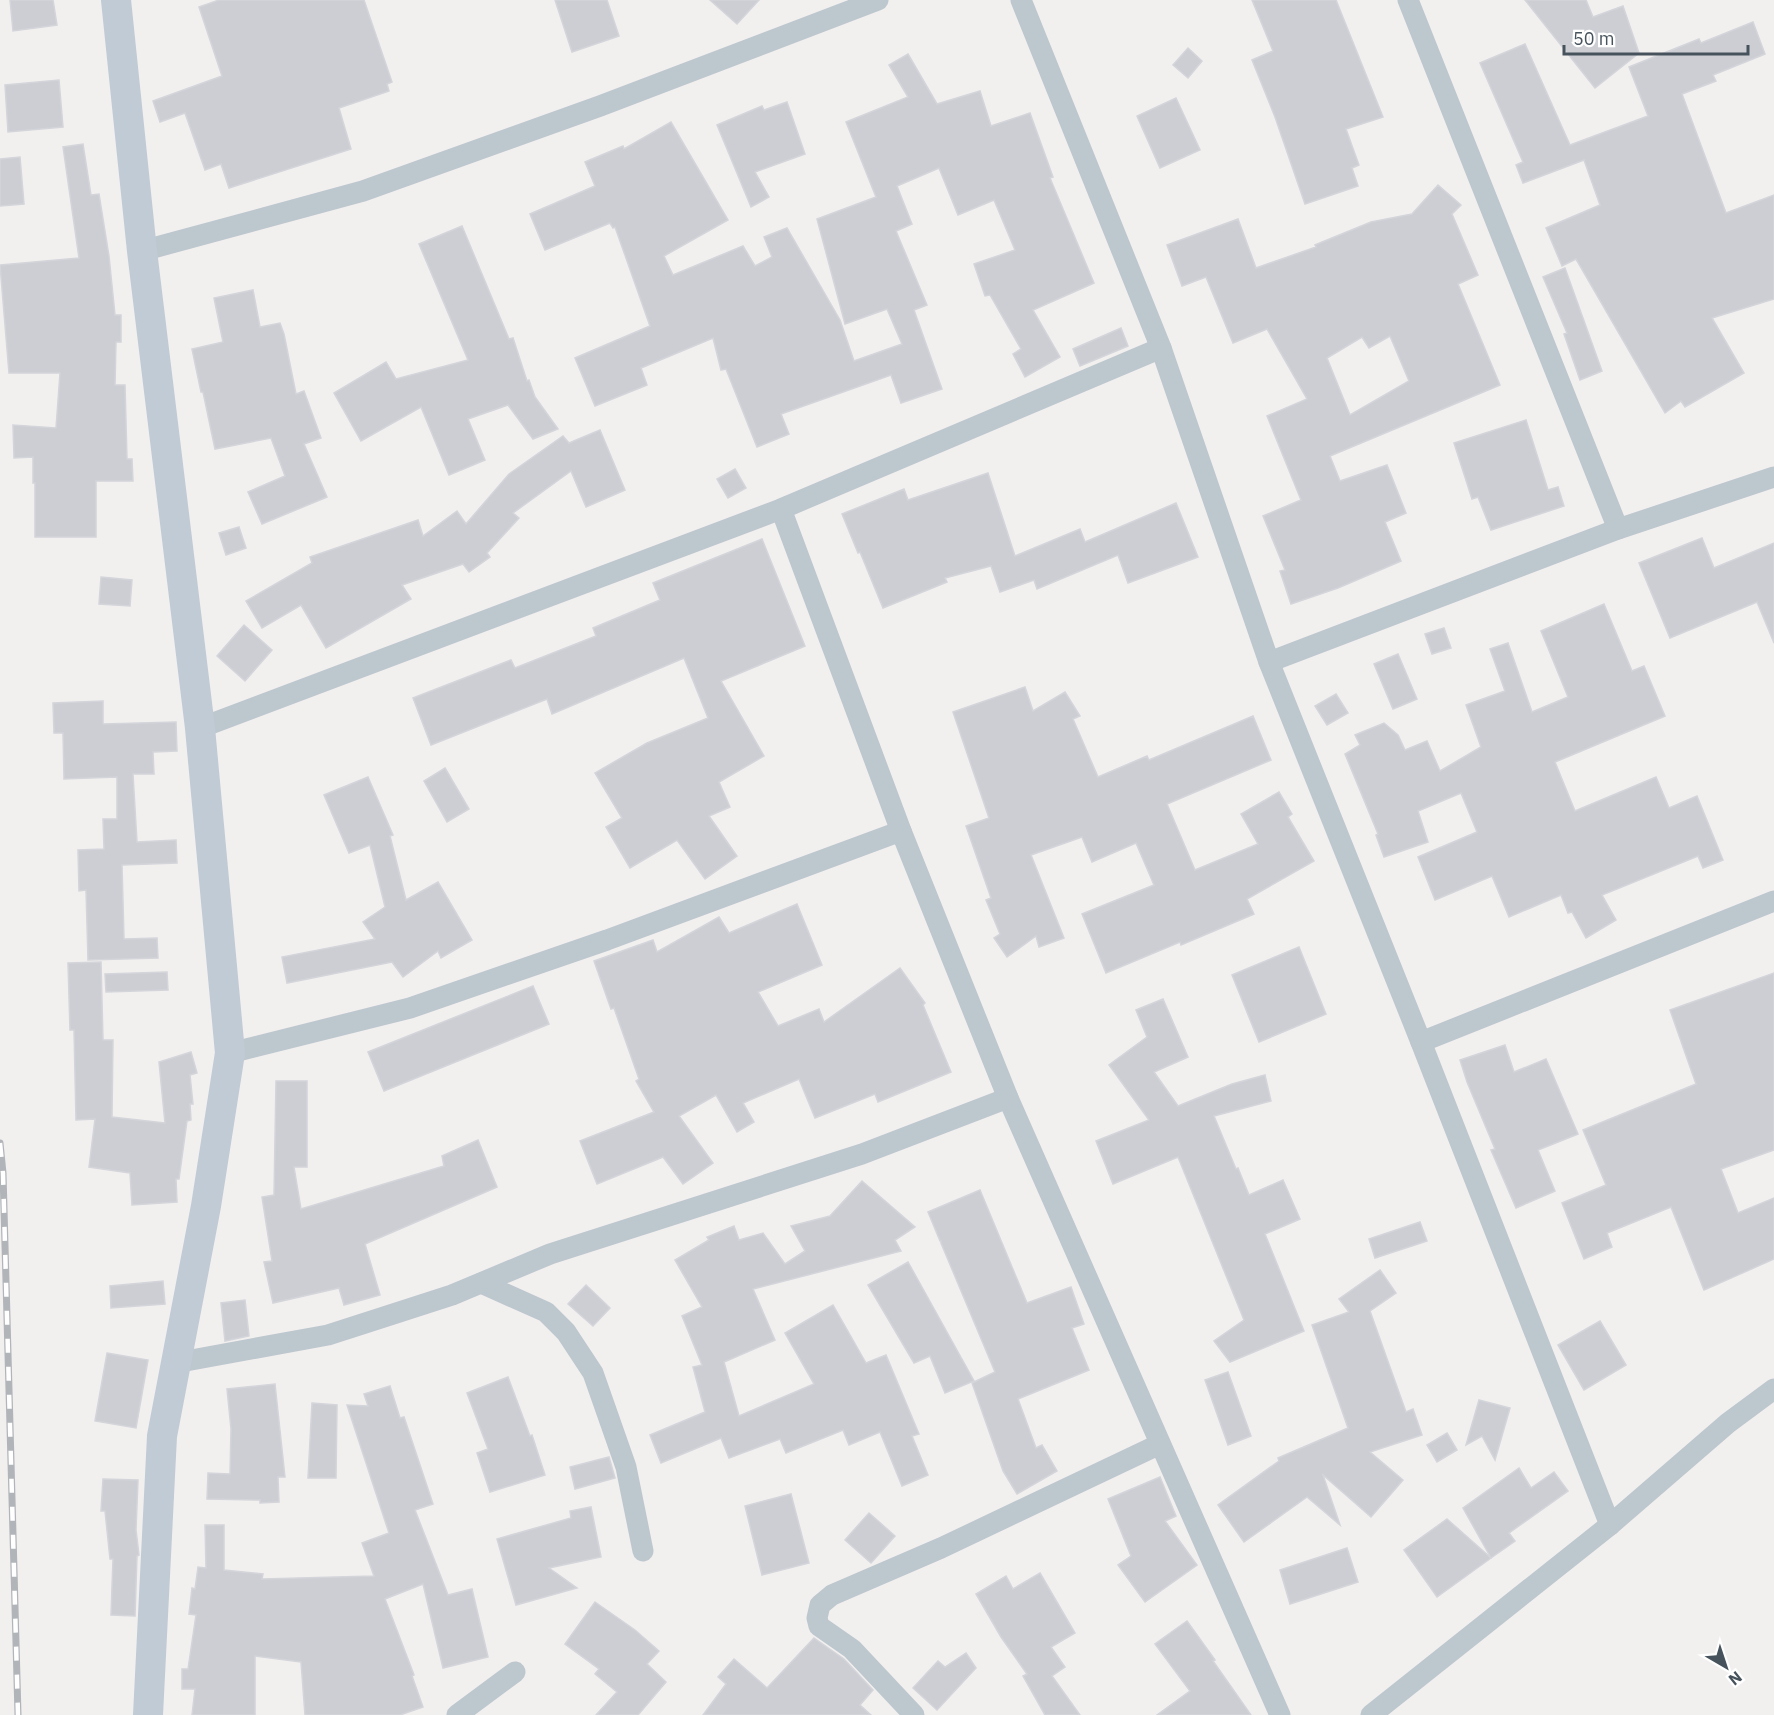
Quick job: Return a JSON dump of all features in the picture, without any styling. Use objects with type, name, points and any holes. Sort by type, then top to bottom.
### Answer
[{"type":"street","points":[[116,0],[142,251],[201,728],[230,1053],[206,1206],[162,1436],[148,1715]]},
{"type":"street","points":[[142,251],[363,191],[600,106],[878,0]]},
{"type":"street","points":[[1021,0],[1161,348],[1269,662],[1610,1525]]},
{"type":"street","points":[[1408,0],[1618,529]]},
{"type":"street","points":[[201,728],[781,509],[1161,348]]},
{"type":"street","points":[[1269,662],[1618,529],[1774,477]]},
{"type":"street","points":[[781,509],[901,831],[1008,1098],[1280,1715]]},
{"type":"street","points":[[230,1053],[410,1008],[608,940],[901,831]]},
{"type":"street","points":[[1421,1042],[1774,901]]},
{"type":"street","points":[[175,1364],[328,1335],[452,1295],[550,1254],[862,1154],[1008,1098]]},
{"type":"street","points":[[481,1283],[546,1312],[566,1332],[584,1358],[593,1373],[626,1467],[643,1551]]},
{"type":"street","points":[[1371,1715],[1610,1525],[1728,1423],[1774,1389]]},
{"type":"street","points":[[914,1715],[852,1649],[819,1626],[817,1618],[820,1605],[832,1595],[941,1548],[1160,1444]]},
{"type":"street","points":[[457,1715],[515,1672]]},
{"type":"building","points":[[10,0],[53,0],[57,25],[13,31]]},
{"type":"building","points":[[219,0],[364,0],[392,82],[387,84],[389,91],[339,108],[351,149],[229,188],[221,164],[205,170],[185,113],[160,122],[153,101],[222,76],[199,7]]},
{"type":"building","points":[[555,0],[607,0],[619,36],[572,52]]},
{"type":"building","points":[[710,0],[759,0],[737,24]]},
{"type":"building","points":[[1252,0],[1336,0],[1383,117],[1346,129],[1359,165],[1352,168],[1358,186],[1305,204],[1275,117],[1252,60],[1273,51]]},
{"type":"building","points":[[1525,0],[1586,0],[1593,17],[1623,6],[1639,53],[1595,88]]},
{"type":"building","points":[[1753,22],[1765,54],[1713,75],[1716,81],[1682,94],[1726,213],[1774,195],[1774,299],[1712,318],[1744,373],[1685,407],[1681,401],[1665,413],[1576,259],[1562,266],[1546,228],[1600,205],[1584,160],[1523,183],[1516,165],[1523,162],[1480,63],[1525,44],[1570,145],[1648,116],[1629,67],[1699,39],[1701,43]]},
{"type":"building","points":[[1188,48],[1202,61],[1188,78],[1173,65]]},
{"type":"building","points":[[908,54],[937,104],[980,91],[991,126],[1030,113],[1053,177],[1050,178],[1094,283],[1033,310],[1060,357],[1025,377],[1013,354],[1021,349],[990,295],[985,296],[974,264],[1015,250],[994,200],[958,215],[939,168],[897,186],[912,224],[896,231],[927,305],[914,310],[942,389],[901,403],[891,375],[781,414],[789,434],[757,447],[726,369],[721,370],[713,338],[641,368],[647,385],[595,406],[575,358],[650,326],[615,227],[613,228],[610,223],[545,250],[530,214],[595,186],[585,162],[623,146],[624,149],[671,122],[728,220],[664,256],[673,275],[743,246],[755,266],[772,257],[764,237],[787,228],[840,320],[854,361],[902,344],[887,309],[845,324],[817,219],[876,197],[846,122],[908,97],[889,65]]},
{"type":"building","points":[[59,80],[63,127],[8,132],[5,85]]},
{"type":"building","points":[[1176,98],[1200,150],[1160,168],[1137,116]]},
{"type":"building","points":[[787,102],[805,154],[755,172],[769,197],[751,207],[717,125],[762,106],[764,110]]},
{"type":"building","points":[[83,144],[91,195],[99,194],[115,315],[121,315],[121,342],[116,342],[115,385],[125,385],[127,459],[132,459],[133,481],[96,481],[96,537],[35,537],[33,457],[14,458],[13,425],[56,428],[60,373],[9,373],[0,265],[79,258],[63,147]]},
{"type":"building","points":[[20,157],[24,204],[0,206],[0,159]]},
{"type":"building","points":[[1438,185],[1461,205],[1452,214],[1478,275],[1458,284],[1500,385],[1330,456],[1340,481],[1387,465],[1406,513],[1385,522],[1401,561],[1338,588],[1291,604],[1280,571],[1285,570],[1263,516],[1301,500],[1267,416],[1307,399],[1267,329],[1233,343],[1206,277],[1182,286],[1167,245],[1238,219],[1256,268],[1316,247],[1315,245],[1371,222],[1412,214]],"holes":[[[1390,336],[1409,381],[1350,415],[1327,358],[1362,337],[1369,348]]]},
{"type":"building","points":[[462,226],[509,339],[513,338],[527,381],[529,380],[535,397],[558,429],[533,439],[508,405],[468,419],[485,460],[449,475],[421,407],[361,441],[334,393],[386,362],[396,379],[468,360],[419,244]]},
{"type":"building","points":[[1565,268],[1602,371],[1580,380],[1564,334],[1567,333],[1543,277]]},
{"type":"building","points":[[253,290],[260,327],[280,323],[284,334],[296,394],[304,391],[321,438],[304,444],[327,497],[262,524],[248,492],[285,476],[271,438],[215,449],[192,349],[223,342],[214,298]]},
{"type":"building","points":[[1121,328],[1128,346],[1080,366],[1073,349]]},
{"type":"building","points":[[1526,420],[1548,490],[1558,487],[1564,506],[1491,530],[1478,497],[1472,499],[1454,443]]},
{"type":"building","points":[[600,430],[625,490],[586,507],[571,471],[513,513],[519,518],[487,553],[490,557],[469,572],[463,564],[402,585],[411,599],[326,648],[301,605],[262,628],[246,601],[312,563],[310,557],[418,520],[423,536],[457,511],[466,524],[509,474],[563,436],[569,443]]},
{"type":"building","points":[[735,469],[746,488],[728,498],[717,479]]},
{"type":"building","points":[[988,473],[1015,556],[1080,529],[1085,542],[1176,503],[1198,557],[1128,583],[1118,555],[1037,589],[1034,580],[1000,592],[991,566],[945,578],[947,582],[883,608],[842,514],[904,489],[908,500]]},
{"type":"building","points":[[239,527],[246,548],[226,555],[219,533]]},
{"type":"building","points":[[1702,538],[1714,568],[1774,543],[1774,643],[1757,602],[1670,638],[1639,563]]},
{"type":"building","points":[[762,539],[805,646],[721,681],[764,756],[719,782],[730,807],[709,816],[737,856],[705,879],[677,840],[630,868],[606,827],[622,818],[595,773],[647,743],[708,718],[684,658],[552,714],[547,699],[431,745],[413,698],[511,660],[515,668],[596,636],[593,628],[660,600],[653,583]]},
{"type":"building","points":[[101,577],[132,580],[130,606],[99,604]]},
{"type":"building","points":[[1604,604],[1632,671],[1644,666],[1665,716],[1555,762],[1575,811],[1656,777],[1669,808],[1697,796],[1723,860],[1703,868],[1698,856],[1602,895],[1616,920],[1586,938],[1572,912],[1568,913],[1561,895],[1509,917],[1492,876],[1435,900],[1418,857],[1477,832],[1461,793],[1418,811],[1428,842],[1384,857],[1376,835],[1378,834],[1345,754],[1360,745],[1355,735],[1384,723],[1398,735],[1405,750],[1427,741],[1440,771],[1481,747],[1466,705],[1505,691],[1490,649],[1508,643],[1532,712],[1568,697],[1541,631]]},
{"type":"building","points":[[244,625],[272,650],[245,681],[217,656]]},
{"type":"building","points":[[1444,628],[1451,648],[1432,654],[1425,634]]},
{"type":"building","points":[[1398,654],[1417,699],[1393,709],[1374,664]]},
{"type":"building","points":[[1025,687],[1033,711],[1065,692],[1080,716],[1073,719],[1098,777],[1147,756],[1149,760],[1253,716],[1271,760],[1167,804],[1195,870],[1258,844],[1241,814],[1279,792],[1292,814],[1288,817],[1314,861],[1247,899],[1254,914],[1106,973],[1082,914],[1154,885],[1136,843],[1092,862],[1082,837],[1031,855],[1064,938],[1039,947],[1036,936],[1007,957],[994,938],[1000,934],[986,900],[991,898],[966,826],[989,818],[953,712]]},
{"type":"building","points":[[1336,694],[1348,713],[1327,725],[1315,706]]},
{"type":"building","points":[[103,701],[103,724],[176,722],[177,751],[153,752],[154,774],[133,774],[137,842],[176,840],[177,863],[122,865],[124,939],[157,938],[158,958],[88,960],[86,890],[79,891],[78,850],[104,849],[103,819],[117,819],[117,777],[64,779],[63,733],[54,733],[53,703]]},
{"type":"building","points":[[445,768],[469,809],[447,822],[424,781]]},
{"type":"building","points":[[368,777],[393,835],[390,836],[406,900],[438,882],[472,940],[441,958],[438,951],[403,977],[392,962],[287,983],[282,957],[375,939],[363,922],[385,907],[370,845],[349,853],[324,795]]},
{"type":"building","points":[[797,904],[822,965],[758,992],[778,1026],[819,1009],[824,1022],[900,968],[925,1003],[923,1005],[951,1072],[878,1102],[875,1094],[815,1118],[799,1079],[743,1103],[754,1122],[737,1132],[716,1095],[679,1116],[713,1163],[683,1184],[663,1157],[597,1184],[580,1141],[654,1112],[636,1081],[639,1079],[614,1008],[611,1009],[594,961],[653,940],[657,952],[719,917],[729,933]]},
{"type":"building","points":[[1299,947],[1326,1014],[1259,1042],[1232,975]]},
{"type":"building","points":[[101,962],[103,1040],[113,1040],[112,1117],[165,1123],[159,1062],[191,1052],[197,1073],[190,1075],[193,1104],[190,1104],[191,1120],[187,1121],[179,1179],[176,1179],[177,1202],[132,1205],[130,1173],[89,1167],[95,1119],[76,1120],[74,1030],[70,1030],[68,963]]},
{"type":"building","points":[[167,972],[168,990],[106,992],[105,974]]},
{"type":"building","points":[[1774,973],[1774,1150],[1721,1169],[1738,1213],[1774,1198],[1774,1259],[1704,1290],[1671,1207],[1607,1233],[1612,1247],[1584,1259],[1562,1203],[1606,1185],[1583,1130],[1696,1084],[1670,1010]]},
{"type":"building","points":[[533,986],[549,1024],[384,1091],[368,1052]]},
{"type":"building","points":[[1163,999],[1188,1057],[1154,1072],[1178,1106],[1232,1084],[1265,1075],[1271,1101],[1214,1116],[1249,1195],[1283,1180],[1300,1219],[1265,1234],[1304,1331],[1230,1362],[1214,1341],[1244,1320],[1178,1157],[1113,1184],[1096,1141],[1149,1120],[1109,1065],[1147,1037],[1136,1010]]},
{"type":"building","points":[[1505,1045],[1514,1072],[1546,1059],[1578,1134],[1538,1150],[1555,1191],[1516,1208],[1491,1150],[1495,1149],[1460,1060]]},
{"type":"building","points":[[276,1081],[307,1081],[307,1167],[294,1167],[301,1209],[444,1166],[442,1156],[478,1140],[497,1187],[365,1244],[380,1295],[344,1305],[339,1288],[273,1303],[264,1262],[272,1261],[262,1197],[274,1195]]},
{"type":"building","points":[[862,1181],[915,1227],[895,1240],[901,1251],[753,1289],[775,1340],[724,1362],[739,1416],[814,1384],[785,1333],[833,1305],[866,1363],[886,1355],[919,1434],[912,1436],[928,1475],[902,1486],[880,1432],[849,1445],[843,1430],[786,1453],[780,1439],[729,1458],[721,1438],[661,1463],[650,1435],[705,1412],[693,1367],[702,1365],[682,1316],[702,1307],[675,1260],[709,1240],[707,1237],[734,1226],[739,1240],[763,1233],[785,1264],[805,1251],[791,1226],[830,1216]]},
{"type":"building","points":[[980,1190],[1027,1303],[1071,1287],[1084,1324],[1072,1328],[1089,1370],[1018,1399],[1036,1448],[1042,1445],[1057,1471],[1017,1494],[1003,1471],[972,1383],[995,1372],[928,1212]]},
{"type":"building","points":[[1420,1222],[1427,1241],[1375,1258],[1369,1239]]},
{"type":"building","points":[[908,1262],[974,1381],[945,1393],[930,1356],[914,1363],[868,1285]]},
{"type":"building","points":[[1380,1270],[1396,1293],[1370,1311],[1406,1412],[1413,1409],[1422,1435],[1370,1452],[1403,1480],[1371,1517],[1323,1475],[1340,1525],[1307,1497],[1244,1542],[1218,1505],[1279,1461],[1278,1458],[1348,1428],[1312,1325],[1349,1312],[1339,1299]]},
{"type":"building","points":[[163,1281],[165,1304],[111,1308],[110,1286]]},
{"type":"building","points":[[586,1285],[610,1308],[593,1326],[568,1304]]},
{"type":"building","points":[[245,1300],[249,1336],[225,1341],[221,1303]]},
{"type":"building","points":[[1600,1321],[1626,1365],[1584,1390],[1558,1345]]},
{"type":"building","points":[[107,1353],[148,1360],[136,1428],[95,1421]]},
{"type":"building","points":[[1228,1372],[1251,1436],[1228,1445],[1205,1380]]},
{"type":"building","points":[[508,1377],[530,1436],[532,1435],[545,1475],[490,1492],[477,1453],[488,1449],[467,1393]]},
{"type":"building","points":[[275,1384],[285,1477],[278,1477],[279,1502],[207,1499],[208,1473],[230,1474],[231,1429],[227,1389]]},
{"type":"building","points":[[390,1386],[400,1418],[404,1417],[433,1504],[415,1510],[448,1595],[472,1589],[488,1657],[443,1668],[423,1584],[385,1599],[414,1675],[412,1676],[423,1707],[400,1715],[305,1715],[301,1662],[255,1656],[255,1715],[192,1715],[195,1689],[182,1689],[182,1669],[188,1669],[196,1615],[189,1614],[192,1588],[195,1589],[198,1567],[206,1568],[205,1525],[224,1525],[224,1570],[263,1574],[262,1579],[374,1576],[362,1543],[389,1533],[347,1405],[368,1406],[364,1394]]},
{"type":"building","points":[[1479,1400],[1510,1408],[1495,1460],[1482,1436],[1466,1445]]},
{"type":"building","points":[[312,1403],[337,1405],[336,1478],[308,1478]]},
{"type":"building","points":[[1447,1433],[1457,1450],[1437,1462],[1427,1445]]},
{"type":"building","points":[[609,1457],[615,1478],[575,1489],[570,1467]]},
{"type":"building","points":[[1519,1468],[1531,1488],[1554,1472],[1568,1491],[1509,1533],[1515,1541],[1491,1558],[1463,1508]]},
{"type":"building","points":[[1160,1477],[1176,1516],[1165,1521],[1197,1565],[1145,1602],[1118,1565],[1131,1556],[1108,1499]]},
{"type":"building","points":[[103,1479],[138,1480],[136,1530],[139,1555],[137,1556],[135,1616],[111,1615],[113,1559],[110,1559],[105,1511],[101,1511]]},
{"type":"building","points":[[791,1494],[809,1563],[762,1575],[745,1506]]},
{"type":"building","points":[[591,1507],[601,1557],[549,1568],[577,1588],[516,1605],[497,1539],[571,1518],[570,1511]]},
{"type":"building","points":[[869,1513],[895,1536],[871,1563],[845,1540]]},
{"type":"building","points":[[1447,1519],[1491,1558],[1437,1597],[1404,1550]]},
{"type":"building","points":[[1347,1548],[1358,1582],[1290,1604],[1280,1570]]},
{"type":"building","points":[[1040,1573],[1075,1633],[1051,1647],[1065,1667],[1052,1676],[1080,1715],[1045,1715],[1023,1676],[1027,1674],[1001,1637],[976,1594],[1006,1576],[1013,1589]]},
{"type":"building","points":[[595,1602],[635,1630],[659,1651],[647,1664],[666,1682],[638,1715],[596,1715],[617,1692],[595,1674],[599,1669],[565,1644]]},
{"type":"building","points":[[1187,1621],[1251,1715],[1157,1715],[1190,1691],[1155,1644]]},
{"type":"building","points":[[814,1638],[844,1659],[873,1690],[860,1705],[871,1715],[703,1715],[726,1684],[718,1677],[734,1659],[767,1688]]},
{"type":"building","points":[[966,1653],[976,1668],[937,1710],[913,1688],[938,1661],[945,1667]]},
{"type":"railway","points":[[0,1143],[3,1173],[18,1715]]}]
